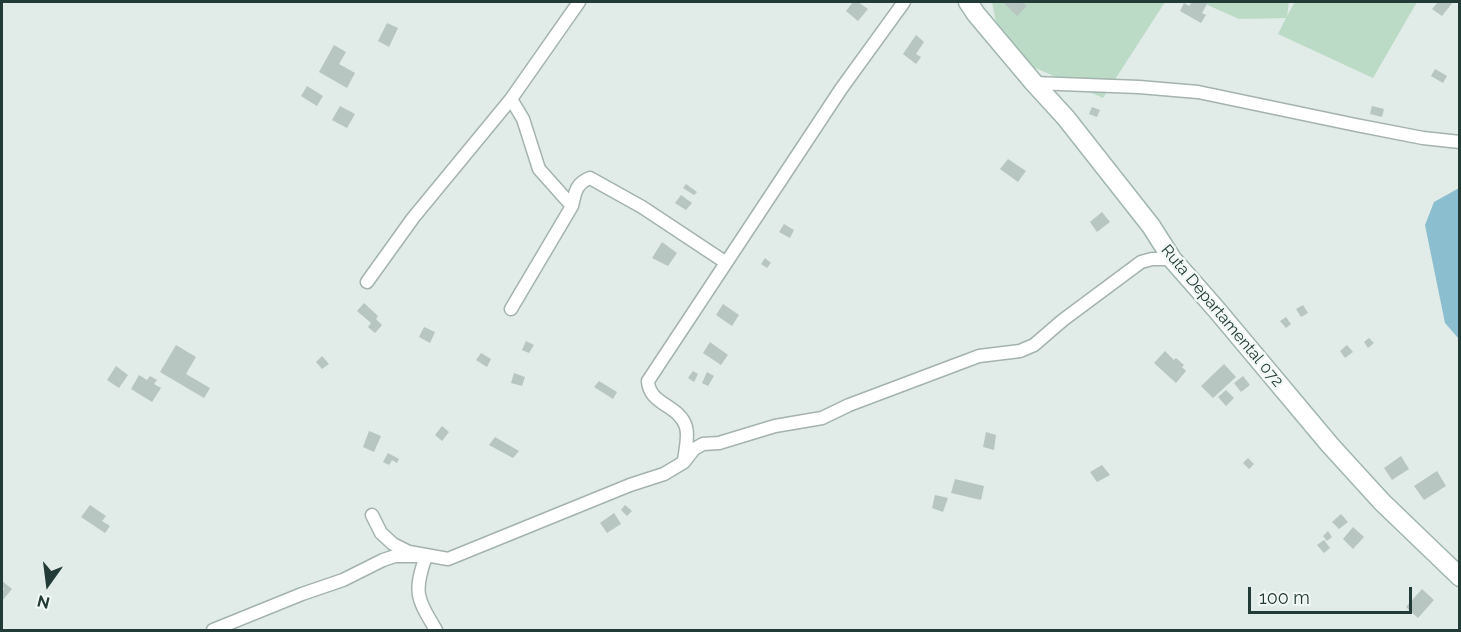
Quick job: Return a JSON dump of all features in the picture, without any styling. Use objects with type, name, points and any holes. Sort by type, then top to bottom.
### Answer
[{"type":"main road","name":"Ruta Departamental 072","points":[[975,6],[1034,83],[1066,118],[1123,190],[1151,226],[1172,259],[1374,494],[1460,578]]},
{"type":"street","points":[[366,282],[413,218],[511,99],[579,2]]},
{"type":"street","points":[[684,462],[686,426],[678,412],[655,398],[648,388],[648,381],[841,89],[904,2]]},
{"type":"street","points":[[1034,83],[1198,92],[1423,138],[1460,142]]},
{"type":"street","points":[[511,99],[524,119],[539,169],[572,207]]},
{"type":"street","points":[[511,309],[572,207],[576,189],[582,181],[590,178],[642,207],[725,262]]},
{"type":"street","points":[[372,516],[381,533],[393,544],[409,552],[448,559],[630,485],[664,474],[684,462],[694,449],[703,444],[719,443],[775,426],[822,418],[849,405],[978,356],[1020,351],[1034,345],[1063,320],[1141,262],[1152,259],[1172,259]]},
{"type":"street","points":[[213,630],[302,594],[344,580],[383,560],[395,556],[426,556]]},
{"type":"street","points":[[426,556],[418,582],[418,602],[436,630]]},
{"type":"green space","points":[[992,2],[1165,2],[1103,98],[1022,62],[997,27]]},
{"type":"green space","points":[[1201,2],[1289,2],[1287,16],[1295,2],[1417,2],[1373,78],[1278,34],[1286,18],[1239,19]]},
{"type":"water","points":[[1459,188],[1459,339],[1445,323],[1425,225],[1434,202]]},
{"type":"building","points":[[853,2],[858,2],[868,9],[858,21],[846,11]]},
{"type":"building","points":[[1005,2],[1022,2],[1027,6],[1017,16]]},
{"type":"building","points":[[1192,2],[1207,4],[1202,13],[1206,15],[1201,23],[1180,11],[1184,3],[1189,6]]},
{"type":"building","points":[[1438,2],[1453,2],[1442,16],[1432,9]]},
{"type":"building","points":[[387,23],[398,28],[389,47],[378,41]]},
{"type":"building","points":[[916,35],[924,42],[916,54],[921,57],[916,64],[903,54]]},
{"type":"building","points":[[334,45],[346,52],[339,64],[355,73],[347,88],[319,72]]},
{"type":"building","points":[[1435,69],[1447,76],[1443,83],[1431,76]]},
{"type":"building","points":[[307,86],[323,96],[317,106],[301,96]]},
{"type":"building","points":[[340,106],[355,114],[347,128],[332,120]]},
{"type":"building","points":[[1372,106],[1384,109],[1382,117],[1370,114]]},
{"type":"building","points":[[1092,107],[1100,110],[1097,117],[1089,114]]},
{"type":"building","points":[[1008,159],[1026,171],[1018,182],[1000,169]]},
{"type":"building","points":[[686,184],[697,192],[694,195],[683,188]]},
{"type":"building","points":[[681,195],[692,203],[686,210],[675,203]]},
{"type":"building","points":[[1102,212],[1110,222],[1097,232],[1090,222]]},
{"type":"building","points":[[784,224],[794,230],[790,238],[779,232]]},
{"type":"building","points":[[662,242],[677,253],[668,266],[652,258]]},
{"type":"building","points":[[765,258],[771,263],[767,268],[761,264]]},
{"type":"building","points":[[364,303],[378,316],[376,319],[382,325],[375,333],[368,327],[371,323],[357,311]]},
{"type":"building","points":[[723,304],[739,315],[732,326],[716,315]]},
{"type":"building","points":[[1303,305],[1308,313],[1301,317],[1296,309]]},
{"type":"building","points":[[1286,317],[1291,324],[1286,328],[1280,321]]},
{"type":"building","points":[[424,327],[435,332],[430,343],[419,337]]},
{"type":"building","points":[[1369,338],[1374,343],[1368,348],[1364,342]]},
{"type":"building","points":[[526,341],[534,345],[529,353],[522,350]]},
{"type":"building","points":[[710,342],[728,355],[721,365],[703,353]]},
{"type":"building","points":[[176,345],[196,357],[186,374],[210,388],[204,398],[160,372]]},
{"type":"building","points":[[1347,345],[1353,352],[1345,358],[1340,351]]},
{"type":"building","points":[[1165,351],[1174,360],[1176,358],[1184,365],[1182,367],[1186,371],[1176,383],[1154,363]]},
{"type":"building","points":[[481,353],[491,359],[487,367],[476,360]]},
{"type":"building","points":[[322,356],[329,364],[322,369],[316,362]]},
{"type":"building","points":[[1224,364],[1236,377],[1213,398],[1201,386]]},
{"type":"building","points":[[116,366],[128,375],[119,388],[107,380]]},
{"type":"building","points":[[693,371],[698,374],[694,382],[688,378]]},
{"type":"building","points":[[707,372],[714,376],[708,386],[702,383]]},
{"type":"building","points":[[514,373],[525,377],[522,386],[511,383]]},
{"type":"building","points":[[139,375],[147,380],[150,376],[157,380],[154,384],[161,388],[152,402],[131,389]]},
{"type":"building","points":[[1243,376],[1250,385],[1241,392],[1234,383]]},
{"type":"building","points":[[599,381],[617,392],[613,399],[594,387]]},
{"type":"building","points":[[1226,390],[1234,398],[1226,406],[1218,397]]},
{"type":"building","points":[[442,426],[449,432],[442,441],[435,435]]},
{"type":"building","points":[[369,431],[381,436],[374,452],[363,447]]},
{"type":"building","points":[[986,432],[996,435],[994,450],[983,447]]},
{"type":"building","points":[[495,437],[519,451],[513,458],[489,445]]},
{"type":"building","points":[[388,453],[399,459],[397,463],[392,460],[389,465],[383,462]]},
{"type":"building","points":[[1401,456],[1409,469],[1392,480],[1384,468]]},
{"type":"building","points":[[1248,458],[1254,464],[1249,469],[1243,463]]},
{"type":"building","points":[[1102,465],[1110,475],[1097,482],[1090,472]]},
{"type":"building","points":[[1437,471],[1446,486],[1424,500],[1414,486]]},
{"type":"building","points":[[955,479],[984,486],[981,500],[951,493]]},
{"type":"building","points":[[935,495],[948,498],[943,512],[932,508]]},
{"type":"building","points":[[90,505],[106,516],[102,521],[110,526],[105,533],[81,517]]},
{"type":"building","points":[[625,505],[632,511],[627,516],[621,510]]},
{"type":"building","points":[[614,513],[621,524],[607,533],[600,523]]},
{"type":"building","points":[[1341,514],[1348,522],[1339,529],[1332,522]]},
{"type":"building","points":[[1353,527],[1364,537],[1353,549],[1343,539]]},
{"type":"building","points":[[1328,531],[1332,537],[1327,541],[1323,536]]},
{"type":"building","points":[[1324,540],[1330,548],[1324,553],[1317,545]]},
{"type":"building","points":[[2,581],[12,589],[2,601],[4,589]]},
{"type":"building","points":[[1422,589],[1434,600],[1418,618],[1406,607]]}]
